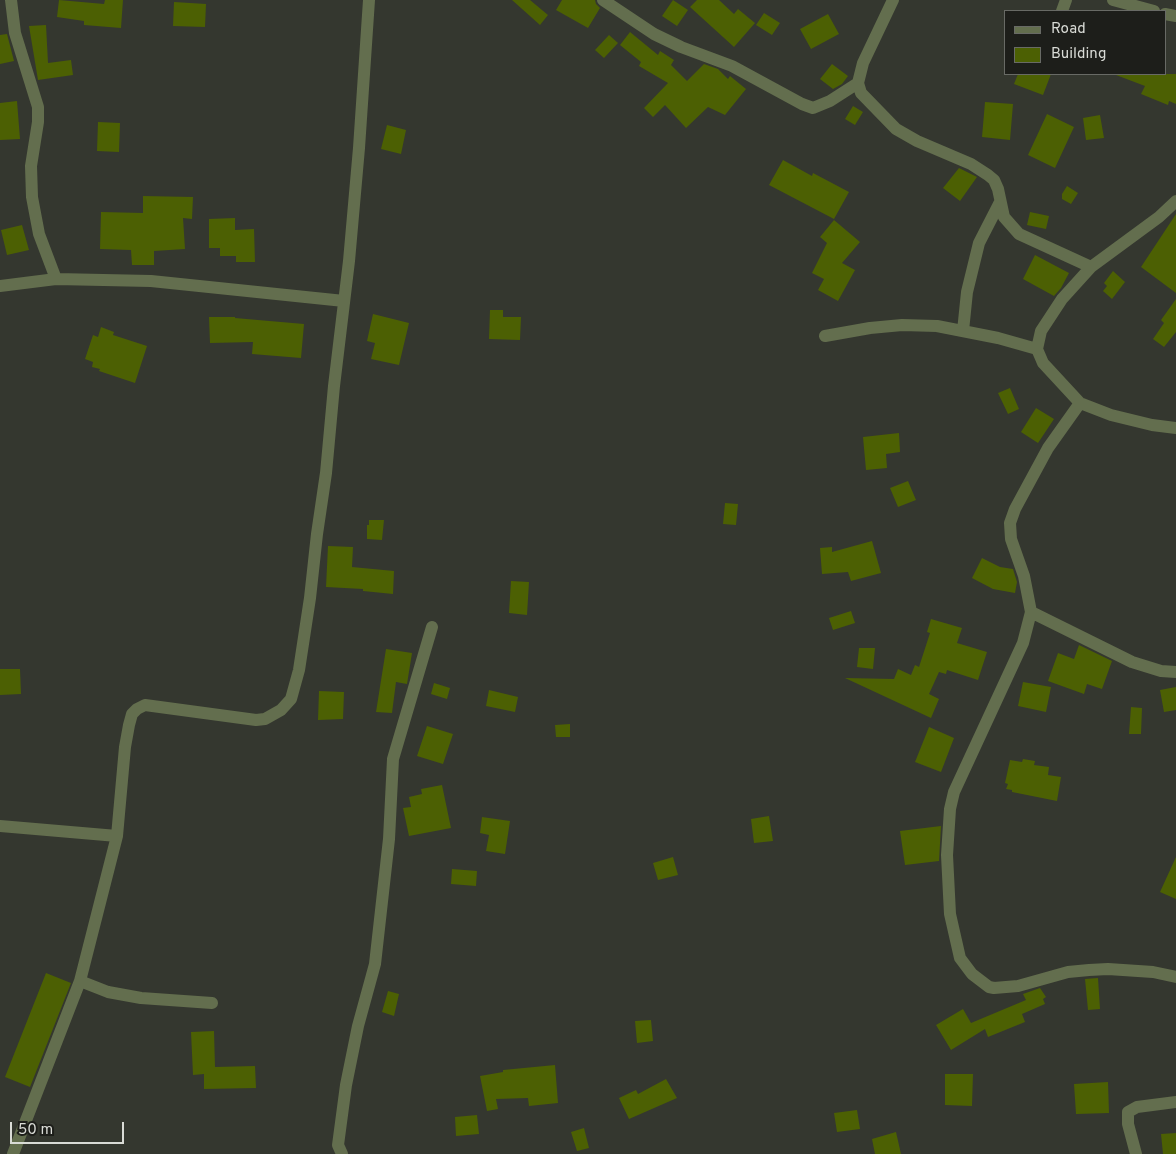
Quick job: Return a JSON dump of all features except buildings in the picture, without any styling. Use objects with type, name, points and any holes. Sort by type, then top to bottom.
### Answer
[{"type":"street","points":[[11,0],[15,33],[38,107],[38,122],[31,166],[32,197],[39,234],[56,279]]},
{"type":"street","points":[[13,1154],[80,981],[117,836],[129,725],[132,714],[145,705],[256,720],[264,719],[281,710],[291,699],[299,670],[310,598],[344,301],[359,148],[369,0]]},
{"type":"street","points":[[603,0],[654,34],[681,47],[732,66],[802,104],[813,108],[830,101],[858,83]]},
{"type":"street","points":[[893,0],[863,63],[858,83],[862,93],[896,129],[917,141],[971,164],[988,174],[998,188],[1004,217],[1019,234],[1091,267]]},
{"type":"street","points":[[1113,0],[1150,10]]},
{"type":"street","points":[[1176,201],[1159,217],[1091,267],[1062,299],[1041,331],[1038,348],[1043,363],[1080,403],[1111,415],[1152,425],[1176,428]]},
{"type":"street","points":[[963,332],[967,292],[979,243],[1000,202]]},
{"type":"street","points":[[0,286],[56,279],[151,280],[344,301]]},
{"type":"street","points":[[825,336],[870,328],[902,325],[937,326],[1038,348]]},
{"type":"street","points":[[1080,403],[1048,448],[1015,509],[1010,523],[1011,538],[1024,576],[1031,612],[1023,643],[954,792],[950,810],[947,855],[950,914],[960,958],[972,974],[989,987],[1018,986],[1068,972],[1089,970],[1108,969],[1153,972],[1176,977]]},
{"type":"street","points":[[1031,612],[1132,662],[1161,671],[1176,672]]},
{"type":"street","points":[[339,1151],[346,1085],[358,1026],[375,964],[389,839],[393,759],[432,627]]},
{"type":"street","points":[[0,826],[117,836]]},
{"type":"street","points":[[80,981],[108,992],[141,998],[212,1003]]},
{"type":"street","points":[[1136,1154],[1128,1124],[1128,1112],[1137,1107],[1176,1102]]}]
